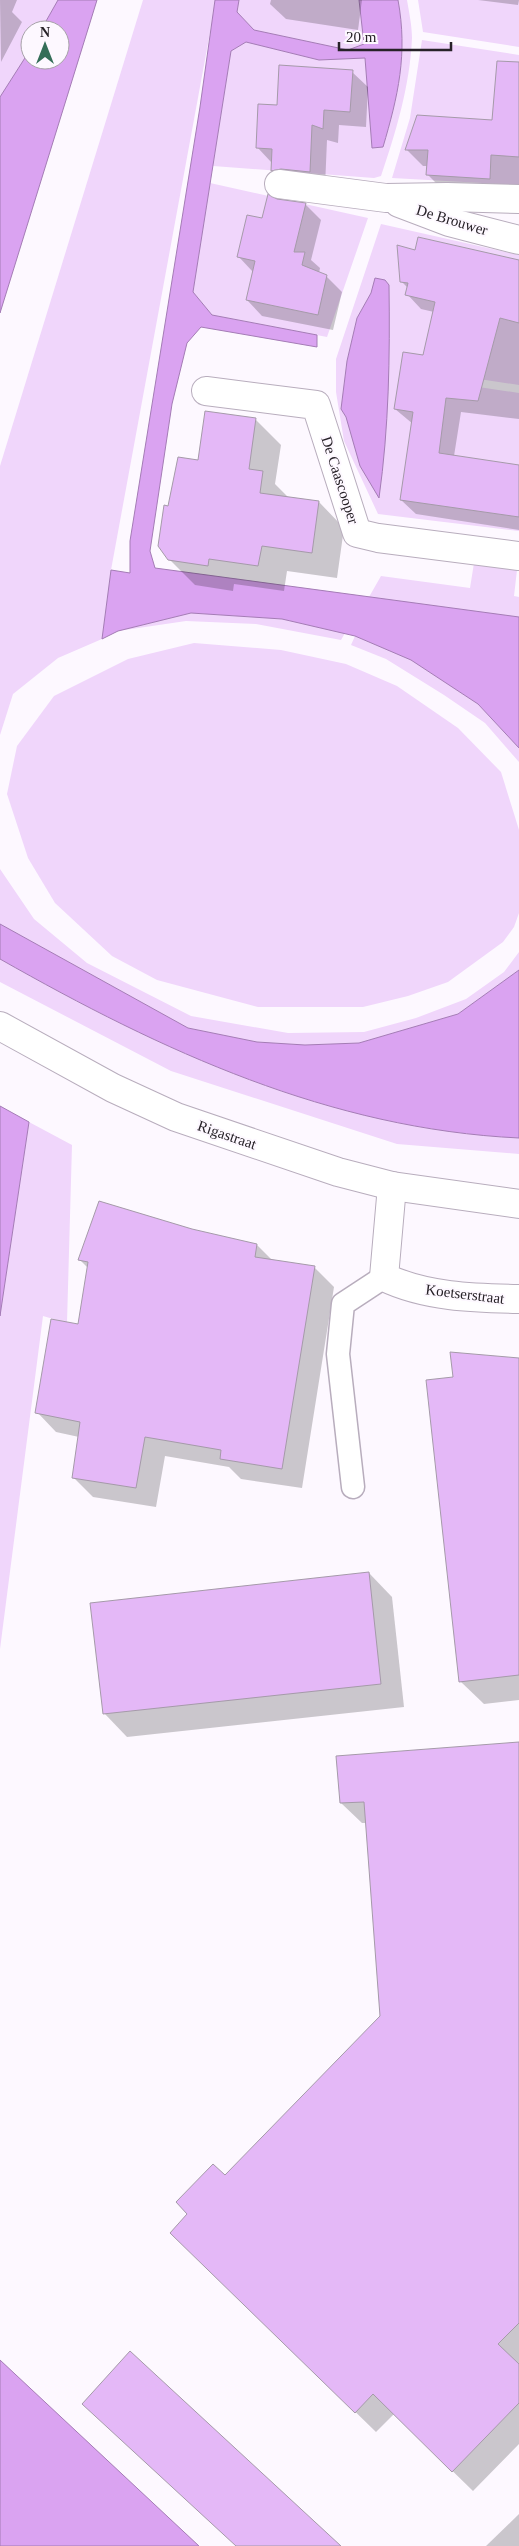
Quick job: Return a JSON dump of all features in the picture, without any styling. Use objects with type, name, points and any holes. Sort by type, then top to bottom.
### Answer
[{"type":"street","name":"De Brouwer","points":[[280,184],[386,198],[519,199]]},
{"type":"street","name":"De Brouwer","points":[[386,198],[449,222],[519,240]]},
{"type":"street","name":"De Caascooper","points":[[206,391],[316,405],[357,533],[378,538],[519,556]]},
{"type":"street","name":"Rigastraat","points":[[0,1026],[113,1088],[176,1117],[338,1172],[392,1186],[519,1204]]},
{"type":"street","points":[[384,1277],[392,1186]]},
{"type":"street","name":"Rigastraat","points":[[471,1196],[519,1194]]},
{"type":"street","name":"Koetserstraat","points":[[384,1277],[395,1282],[437,1293],[478,1298],[519,1299]]},
{"type":"lane","points":[[353,1487],[338,1354],[343,1304],[384,1277]]},
{"type":"shaded area","points":[[0,0],[58,0],[47,20],[20,20],[20,66],[0,97]]},
{"type":"shaded area","points":[[58,0],[97,0],[0,313],[0,97],[20,66],[20,70],[70,70],[70,20],[47,20]]},
{"type":"shaded area","points":[[143,0],[216,0],[111,570],[102,639],[58,658],[13,694],[0,735],[0,466]]},
{"type":"shaded area","points":[[215,0],[239,0],[237,12],[254,30],[348,50],[364,44],[359,0],[398,0],[401,20],[402,57],[397,92],[383,147],[372,148],[365,58],[319,60],[246,42],[231,51],[193,292],[212,315],[317,335],[317,347],[201,327],[187,343],[172,404],[150,551],[155,568],[519,617],[519,748],[478,704],[411,660],[355,636],[282,619],[191,613],[118,631],[102,639],[111,570],[130,573],[130,541],[200,107]]},
{"type":"shaded area","points":[[239,0],[359,0],[364,44],[348,50],[254,30],[237,12]]},
{"type":"shaded area","points":[[398,0],[407,0],[412,33],[411,56],[401,108],[381,176],[374,178],[213,166],[231,51],[246,42],[319,60],[365,58],[372,148],[383,147],[397,92],[402,57],[401,20]]},
{"type":"shaded area","points":[[418,0],[519,0],[519,47],[423,32]]},
{"type":"shaded area","points":[[422,40],[519,55],[519,185],[392,178],[410,118]]},
{"type":"shaded area","points":[[210,183],[368,218],[327,337],[212,315],[193,292]]},
{"type":"shaded area","points":[[381,224],[519,255],[519,385],[453,375],[452,383],[519,393],[519,531],[378,514],[344,441],[336,392],[336,359]],"holes":[[[371,293],[346,417],[341,409],[347,361],[357,318]]]},
{"type":"shaded area","points":[[375,278],[385,280],[389,285],[388,392],[379,498],[360,466],[346,417],[341,409],[347,361],[357,318],[371,293]]},
{"type":"shaded area","points":[[474,563],[517,570],[514,596],[519,597],[519,617],[369,597],[381,576],[470,588]]},
{"type":"shaded area","points":[[191,613],[282,619],[345,633],[341,640],[256,624],[186,621],[118,631]]},
{"type":"shaded area","points":[[355,636],[411,660],[478,704],[519,748],[519,762],[485,723],[386,659],[351,645]]},
{"type":"shaded area","points":[[194,643],[281,650],[346,664],[397,686],[458,728],[501,772],[519,830],[519,913],[514,927],[503,942],[448,982],[408,996],[363,1007],[258,1007],[157,980],[112,956],[55,903],[28,858],[7,794],[17,746],[54,696],[128,659]]},
{"type":"shaded area","points":[[0,869],[34,919],[87,963],[191,1016],[288,1033],[364,1032],[416,1018],[466,999],[504,972],[519,952],[519,970],[458,1014],[359,1043],[305,1045],[257,1042],[188,1028],[0,924]]},
{"type":"shaded area","points":[[0,924],[188,1028],[257,1042],[305,1045],[359,1043],[458,1014],[519,970],[519,1138],[449,1131],[381,1119],[314,1102],[249,1080],[123,1025],[0,959]]},
{"type":"shaded area","points":[[0,959],[123,1025],[185,1054],[249,1080],[315,1102],[381,1119],[449,1131],[519,1138],[519,1154],[397,1144],[171,1071],[0,982]]},
{"type":"shaded area","points":[[0,1106],[29,1122],[0,1316]]},
{"type":"shaded area","points":[[29,1122],[72,1145],[67,1323],[43,1316],[0,1649],[0,1316]]},
{"type":"shaded area","points":[[0,2360],[199,2546],[0,2546]]},
{"type":"building","points":[[497,61],[519,62],[519,157],[491,155],[490,179],[426,175],[428,150],[405,150],[417,115],[492,120]]},
{"type":"building","points":[[279,65],[353,70],[350,112],[324,110],[323,129],[312,125],[310,172],[281,169],[271,171],[272,149],[256,148],[258,104],[277,105]]},
{"type":"building","points":[[268,194],[277,199],[306,203],[294,252],[305,252],[302,265],[327,275],[318,315],[246,300],[255,261],[237,257],[247,215],[262,218]]},
{"type":"building","points":[[418,237],[519,260],[519,323],[500,318],[478,401],[446,398],[439,453],[519,465],[519,517],[400,500],[413,412],[394,409],[403,352],[423,355],[435,302],[405,295],[408,283],[400,282],[397,245],[415,250]]},
{"type":"building","points":[[205,411],[256,418],[249,469],[263,471],[260,493],[319,501],[312,553],[262,546],[258,566],[209,559],[208,566],[168,560],[158,546],[164,505],[168,506],[178,457],[198,460]]},
{"type":"building","points":[[99,1201],[192,1229],[257,1244],[255,1257],[315,1266],[282,1469],[220,1459],[221,1450],[145,1437],[136,1488],[72,1478],[80,1422],[35,1413],[51,1319],[78,1324],[88,1262],[78,1260]]},
{"type":"building","points":[[450,1352],[519,1358],[519,1675],[459,1682],[426,1380],[453,1377]]},
{"type":"building","points":[[369,1572],[381,1684],[103,1714],[90,1603]]},
{"type":"building","points":[[519,1742],[519,2323],[498,2344],[519,2364],[519,2403],[452,2472],[373,2394],[355,2413],[170,2233],[187,2214],[176,2202],[213,2164],[225,2175],[380,2016],[364,1802],[340,1803],[336,1756]]},
{"type":"building","points":[[130,2351],[341,2546],[236,2546],[82,2404]]}]
